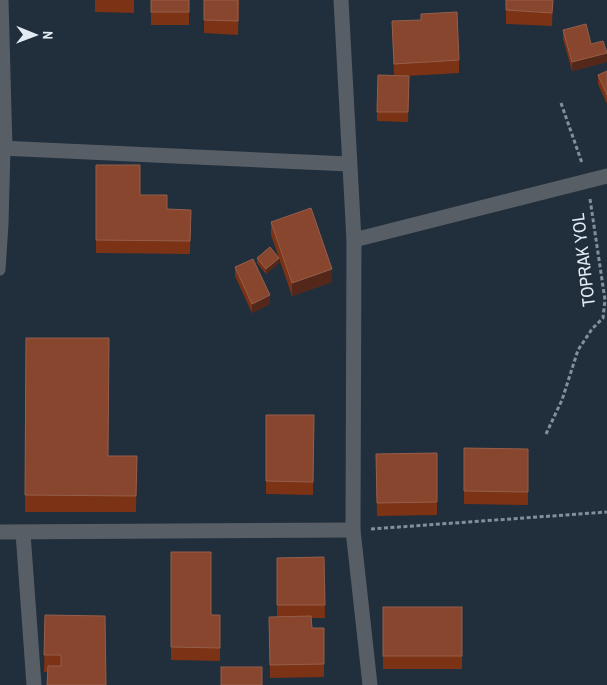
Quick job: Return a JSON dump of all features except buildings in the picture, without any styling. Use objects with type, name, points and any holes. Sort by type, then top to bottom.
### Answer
[{"type":"street","points":[[2,0],[2,148],[350,164]]},
{"type":"street","points":[[341,0],[354,240],[353,530],[370,685]]},
{"type":"street","points":[[354,240],[607,176]]},
{"type":"street","points":[[0,532],[353,530]]},
{"type":"street","points":[[23,533],[34,685]]},
{"type":"lane","points":[[0,270],[3,224],[2,148]]},
{"type":"path","name":"TOPRAK YOL","points":[[546,434],[562,400],[578,350],[592,329],[603,318],[605,300],[588,180],[561,103]]},
{"type":"path","points":[[353,530],[607,512]]}]
